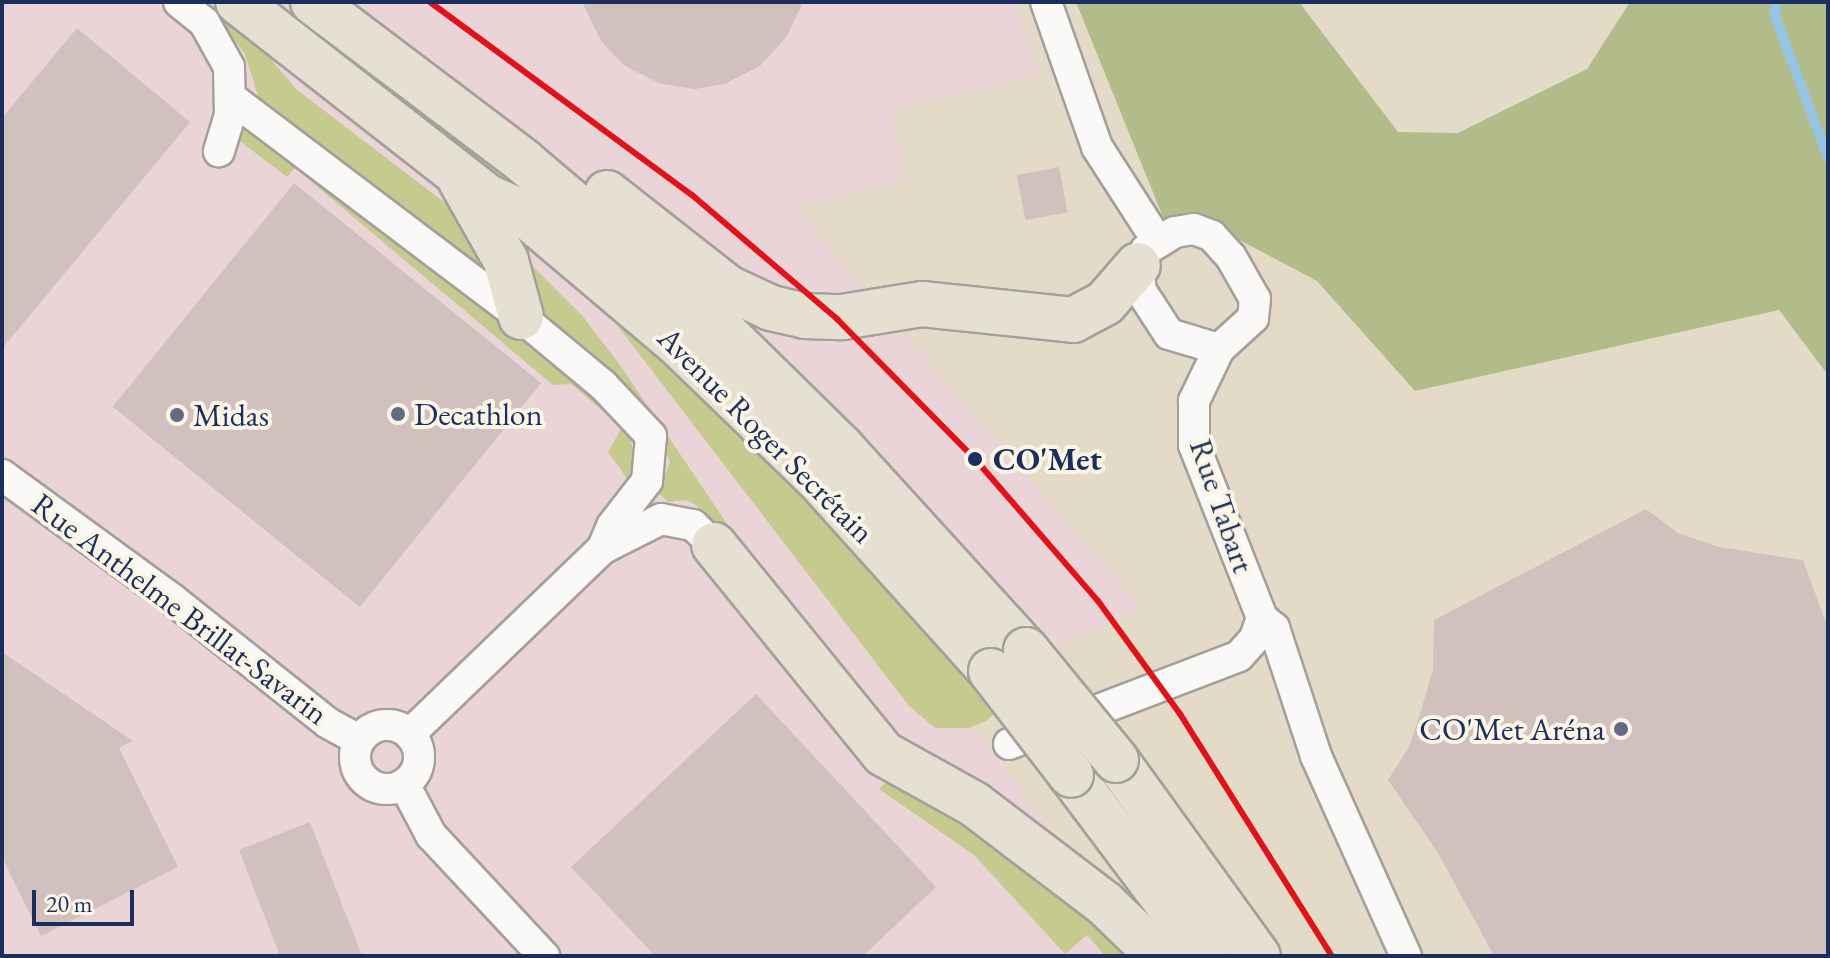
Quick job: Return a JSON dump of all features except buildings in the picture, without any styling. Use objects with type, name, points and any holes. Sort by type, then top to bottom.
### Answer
[{"type":"main road","name":"Avenue Roger Secrétain","points":[[238,2],[488,197],[522,212],[676,342],[1116,760],[1258,956]]},
{"type":"main road","name":"Avenue Roger Secrétain","points":[[313,2],[523,161],[720,328],[834,439],[1008,660],[1071,775],[1207,956]]},
{"type":"main road","points":[[333,2],[521,125],[728,288],[771,308],[842,317],[922,304],[962,305],[1073,320],[1105,303],[1148,252]]},
{"type":"main road","points":[[453,169],[506,261],[521,317]]},
{"type":"main road","points":[[714,545],[884,754],[974,804],[1104,903],[1159,956]]},
{"type":"street","points":[[179,2],[218,40],[229,67],[230,97],[219,151]]},
{"type":"street","points":[[1046,2],[1097,147],[1148,252],[1141,291],[1169,334],[1219,349],[1253,318],[1255,299],[1212,236],[1194,229],[1148,252]]},
{"type":"street","points":[[230,97],[521,317],[603,385],[651,436],[647,481],[612,526],[602,549]]},
{"type":"street","name":"Rue Tabart","points":[[1219,349],[1194,401],[1194,445],[1262,618],[1274,628],[1316,756],[1406,956]]},
{"type":"street","name":"Rue Anthelme Brillat-Savarin","points":[[2,475],[172,599],[328,723],[359,740]]},
{"type":"street","points":[[410,734],[602,549],[661,519],[693,525],[714,545]]},
{"type":"street","points":[[1009,744],[1239,656],[1255,638],[1262,618]]},
{"type":"street","points":[[383,725],[410,734],[419,760],[404,784],[386,789],[362,777],[355,759],[359,740],[383,725]]},
{"type":"street","points":[[404,784],[431,835],[544,956]]},
{"type":"shaded area","points":[[2,2],[1012,2],[1041,75],[892,109],[905,180],[795,207],[1141,608],[949,694],[1147,956],[2,956]]},
{"type":"green space","points":[[1076,2],[1299,2],[1398,132],[1458,133],[1587,69],[1630,2],[1828,2],[1828,375],[1779,310],[1415,391],[1317,281],[1200,219],[1165,222]]},
{"type":"green space","points":[[226,20],[263,50],[296,89],[457,212],[499,287],[269,111],[258,96],[245,54],[222,24]]},
{"type":"green space","points":[[242,122],[568,371],[628,426],[635,460],[629,481],[608,452],[622,427],[571,384],[553,385],[295,168],[287,177],[237,139]]},
{"type":"green space","points":[[525,259],[581,314],[620,365],[734,534],[729,540],[697,506],[687,500],[668,502],[658,493],[670,462],[655,422],[638,400],[542,317]]},
{"type":"green space","points":[[614,311],[827,515],[920,618],[994,714],[969,728],[935,728],[909,706],[610,316]]},
{"type":"green space","points":[[892,776],[940,801],[1145,956],[1105,956],[1087,935],[1065,954],[974,855],[879,789]]},
{"type":"waterway","points":[[1776,2],[1775,16],[1828,158]]},
{"type":"transit line","points":[[430,2],[692,195],[837,319],[975,459],[1098,601],[1180,714],[1332,956]]},
{"type":"place","name":"Decathlon","points":[[398,414]]},
{"type":"place","name":"Midas","points":[[177,415]]},
{"type":"place","name":"CO'Met","points":[[975,459]]},
{"type":"place","name":"CO'Met Aréna","points":[[1621,729]]}]
